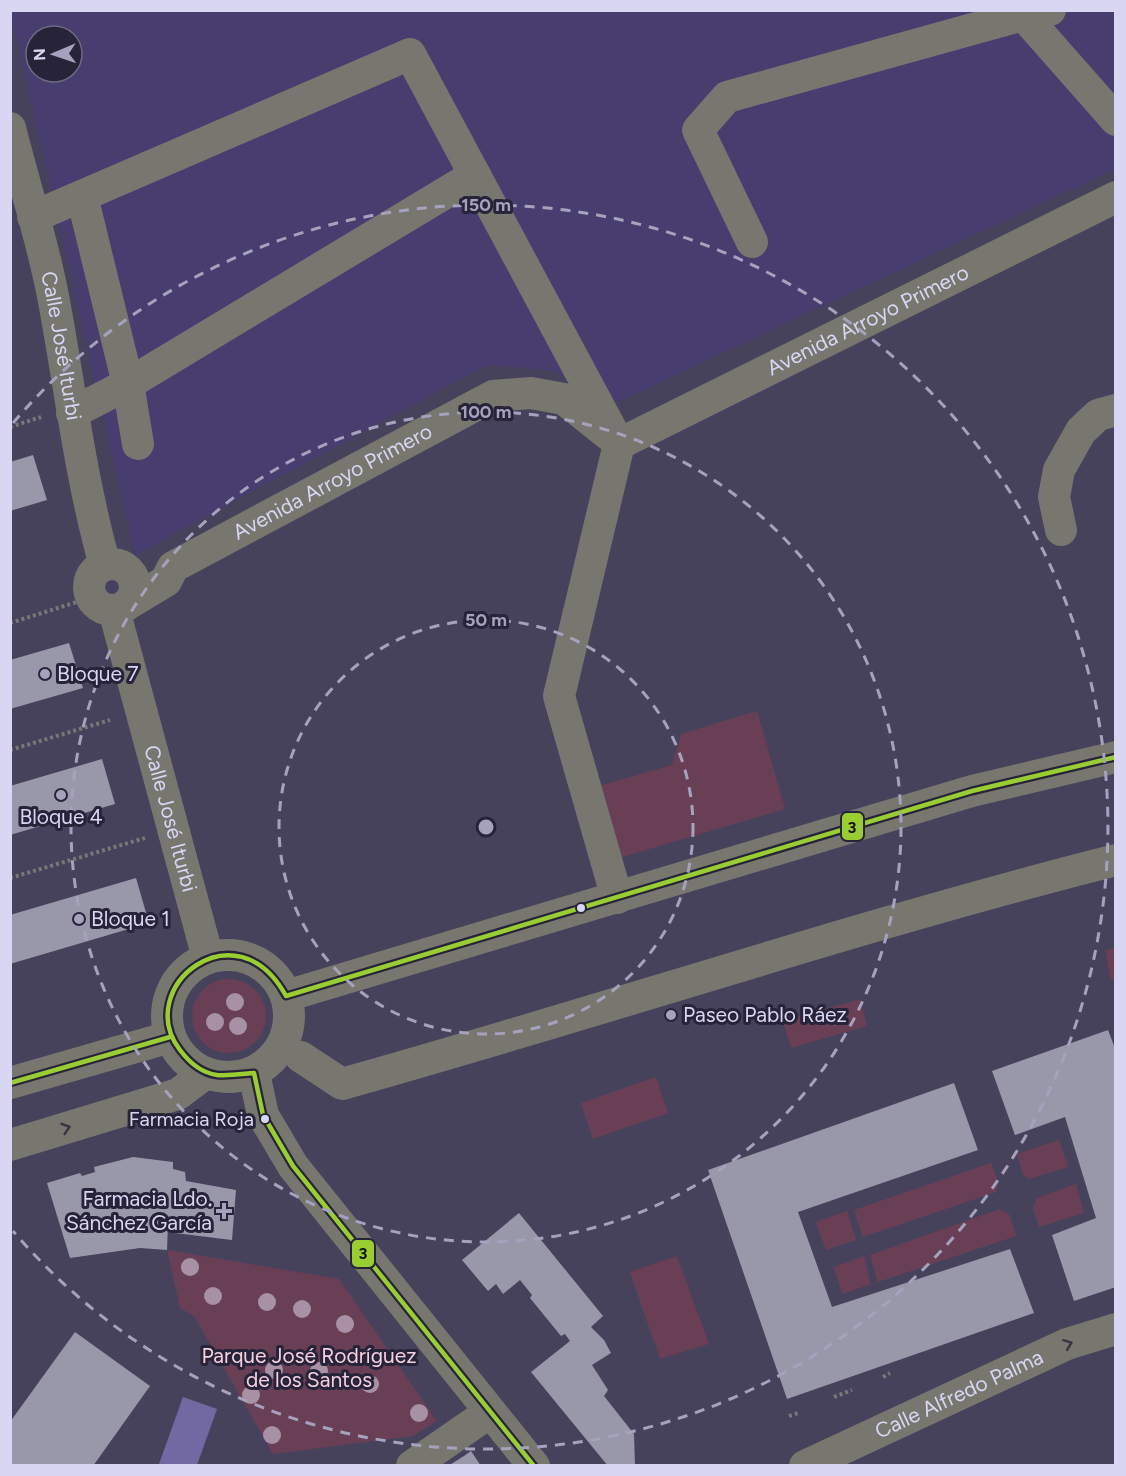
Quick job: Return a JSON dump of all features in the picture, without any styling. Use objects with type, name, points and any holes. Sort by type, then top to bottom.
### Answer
[{"type":"street","points":[[752,242],[698,130],[727,97],[1030,12],[1116,120]]},
{"type":"street","points":[[33,217],[410,54],[619,444],[559,696],[617,898]]},
{"type":"street","name":"Calle José Iturbi","points":[[10,128],[46,264],[72,412],[113,566],[129,573],[135,589],[120,607],[208,958]]},
{"type":"street","points":[[72,412],[128,384],[475,175]]},
{"type":"street","points":[[82,196],[128,384],[138,444]]},
{"type":"street","name":"Avenida Arroyo Primero","points":[[120,607],[166,581],[173,567],[493,396],[531,393],[564,399],[619,444],[1116,197]]},
{"type":"street","points":[[1061,530],[1054,497],[1059,470],[1081,431],[1098,415],[1116,410]]},
{"type":"street","points":[[113,566],[158,563],[173,567]]},
{"type":"street","points":[[286,996],[972,791],[1116,758]]},
{"type":"street","points":[[301,1058],[342,1084],[520,1034],[860,930],[1116,860]]},
{"type":"street","points":[[229,954],[250,958],[268,969],[286,996],[289,1021],[286,1035],[280,1048],[254,1073],[234,1077],[206,1073],[191,1065],[178,1052],[170,1037],[166,1017],[173,990],[191,967],[208,958],[229,954]]},
{"type":"street","points":[[10,1083],[170,1037]]},
{"type":"street","points":[[10,1145],[178,1094],[206,1073]]},
{"type":"street","points":[[254,1073],[263,1115],[293,1166],[534,1466]]},
{"type":"street","name":"Calle Alfredo Palma","points":[[805,1466],[1067,1344],[1116,1329]]},
{"type":"street","points":[[412,1466],[490,1412]]},
{"type":"path","points":[[10,427],[41,417]]},
{"type":"path","points":[[10,623],[77,602]]},
{"type":"path","points":[[10,750],[110,720]]},
{"type":"path","points":[[10,878],[145,838]]},
{"type":"path","points":[[883,1377],[890,1373]]},
{"type":"path","points":[[834,1397],[852,1390]]},
{"type":"path","points":[[789,1416],[798,1413]]},
{"type":"shaded area","points":[[10,11],[1115,11],[1115,169],[618,402],[552,370],[487,365],[135,555],[27,84],[84,84],[84,24],[24,24],[24,72]]},
{"type":"shaded area","points":[[183,1397],[217,1409],[197,1465],[159,1464]]},
{"type":"green space","points":[[757,711],[785,809],[612,860],[592,788],[672,765],[681,734]]},
{"type":"green space","points":[[1115,948],[1115,980],[1111,980],[1105,950]]},
{"type":"green space","points":[[229,979],[243,982],[255,990],[263,1002],[266,1016],[263,1030],[255,1042],[243,1050],[229,1053],[215,1050],[203,1042],[195,1030],[192,1016],[195,1002],[203,990],[215,982]]},
{"type":"green space","points":[[860,999],[867,1026],[791,1048],[783,1021]]},
{"type":"green space","points":[[656,1077],[668,1113],[593,1139],[581,1103]]},
{"type":"green space","points":[[1059,1140],[1068,1167],[1029,1179],[1023,1175],[1017,1154]]},
{"type":"green space","points":[[991,1163],[998,1182],[996,1192],[863,1237],[854,1210]]},
{"type":"green space","points":[[1076,1184],[1084,1213],[1039,1227],[1033,1207],[1037,1198]]},
{"type":"green space","points":[[1000,1209],[1009,1214],[1016,1236],[878,1282],[870,1255]]},
{"type":"green space","points":[[847,1211],[856,1240],[826,1250],[816,1222]]},
{"type":"green space","name":"Parque José Rodríguez de los Santos","points":[[167,1250],[339,1279],[437,1421],[413,1436],[273,1454],[194,1316],[180,1308]]},
{"type":"green space","points":[[677,1256],[709,1344],[660,1359],[630,1272]]},
{"type":"green space","points":[[864,1256],[871,1284],[842,1294],[834,1267]]},
{"type":"building","points":[[33,455],[47,500],[10,511],[10,462]]},
{"type":"building","name":"Bloque 7","points":[[69,643],[83,688],[10,709],[10,660]]},
{"type":"building","name":"Bloque 4","points":[[102,759],[115,804],[10,835],[10,786]]},
{"type":"building","name":"Bloque 1","points":[[136,878],[149,923],[10,964],[10,915]]},
{"type":"building","points":[[1108,1030],[1116,1051],[1116,1287],[1074,1301],[1052,1235],[1096,1218],[1065,1117],[1015,1135],[992,1071]]},
{"type":"building","points":[[954,1083],[978,1150],[798,1212],[832,1307],[1010,1249],[1034,1313],[787,1399],[708,1170]]},
{"type":"building","points":[[133,1157],[173,1162],[173,1169],[185,1172],[186,1181],[236,1190],[232,1240],[175,1233],[175,1224],[168,1224],[167,1250],[140,1248],[70,1258],[47,1183],[80,1173],[82,1176],[95,1172],[94,1167]]},
{"type":"building","points":[[519,1213],[603,1316],[591,1327],[604,1340],[611,1353],[592,1365],[608,1390],[604,1396],[634,1434],[635,1466],[608,1466],[531,1372],[570,1341],[565,1334],[561,1336],[530,1298],[532,1295],[520,1280],[503,1294],[496,1284],[488,1291],[462,1260]]},
{"type":"building","points":[[75,1332],[150,1386],[93,1466],[10,1466],[10,1422]]},
{"type":"building","points":[[471,1451],[481,1466],[448,1466],[464,1456]]},
{"type":"transit line","name":"3","points":[[534,1466],[293,1166],[263,1115],[254,1073],[211,1074],[196,1066],[180,1050],[169,1026],[169,1002],[179,981],[196,965],[218,956],[242,957],[265,969],[286,996],[972,791],[1116,757]]},
{"type":"transit line","name":"3","points":[[10,1083],[170,1037]]},
{"type":"place","name":"Bloque 7","points":[[45,674]]},
{"type":"place","name":"Bloque 4","points":[[61,795]]},
{"type":"place","name":"Bloque 1","points":[[79,919]]},
{"type":"place","name":"Paseo Pablo Ráez","points":[[671,1015]]},
{"type":"place","name":"Farmacia Roja","points":[[265,1119]]},
{"type":"place","name":"Farmacia Ldo. Sánchez García","points":[[224,1211]]}]
